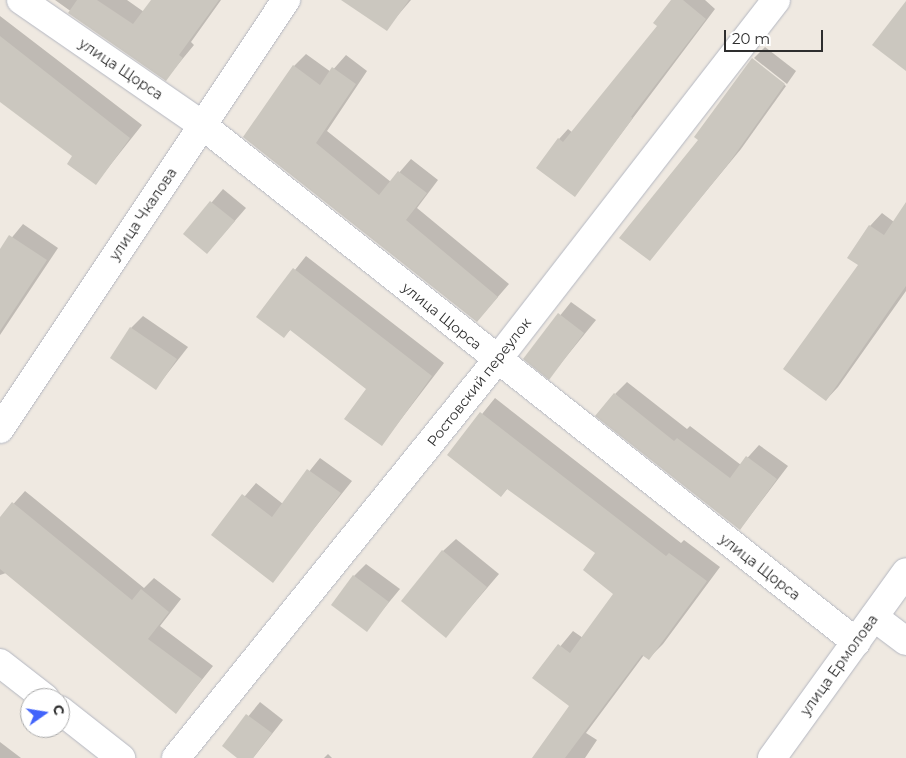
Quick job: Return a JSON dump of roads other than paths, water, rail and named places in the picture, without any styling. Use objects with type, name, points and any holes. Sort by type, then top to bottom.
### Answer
[{"type":"street","name":"улица Щорса","points":[[21,0],[202,125],[856,642]]},
{"type":"street","name":"улица Чкалова","points":[[0,429],[286,0]]},
{"type":"street","name":"Ростовский переулок","points":[[176,758],[497,360],[776,0]]},
{"type":"street","name":"улица Ермолова","points":[[772,758],[906,572]]},
{"type":"street","points":[[874,616],[906,641]]},
{"type":"street","points":[[0,663],[32,688]]},
{"type":"street","points":[[70,718],[121,758]]}]
